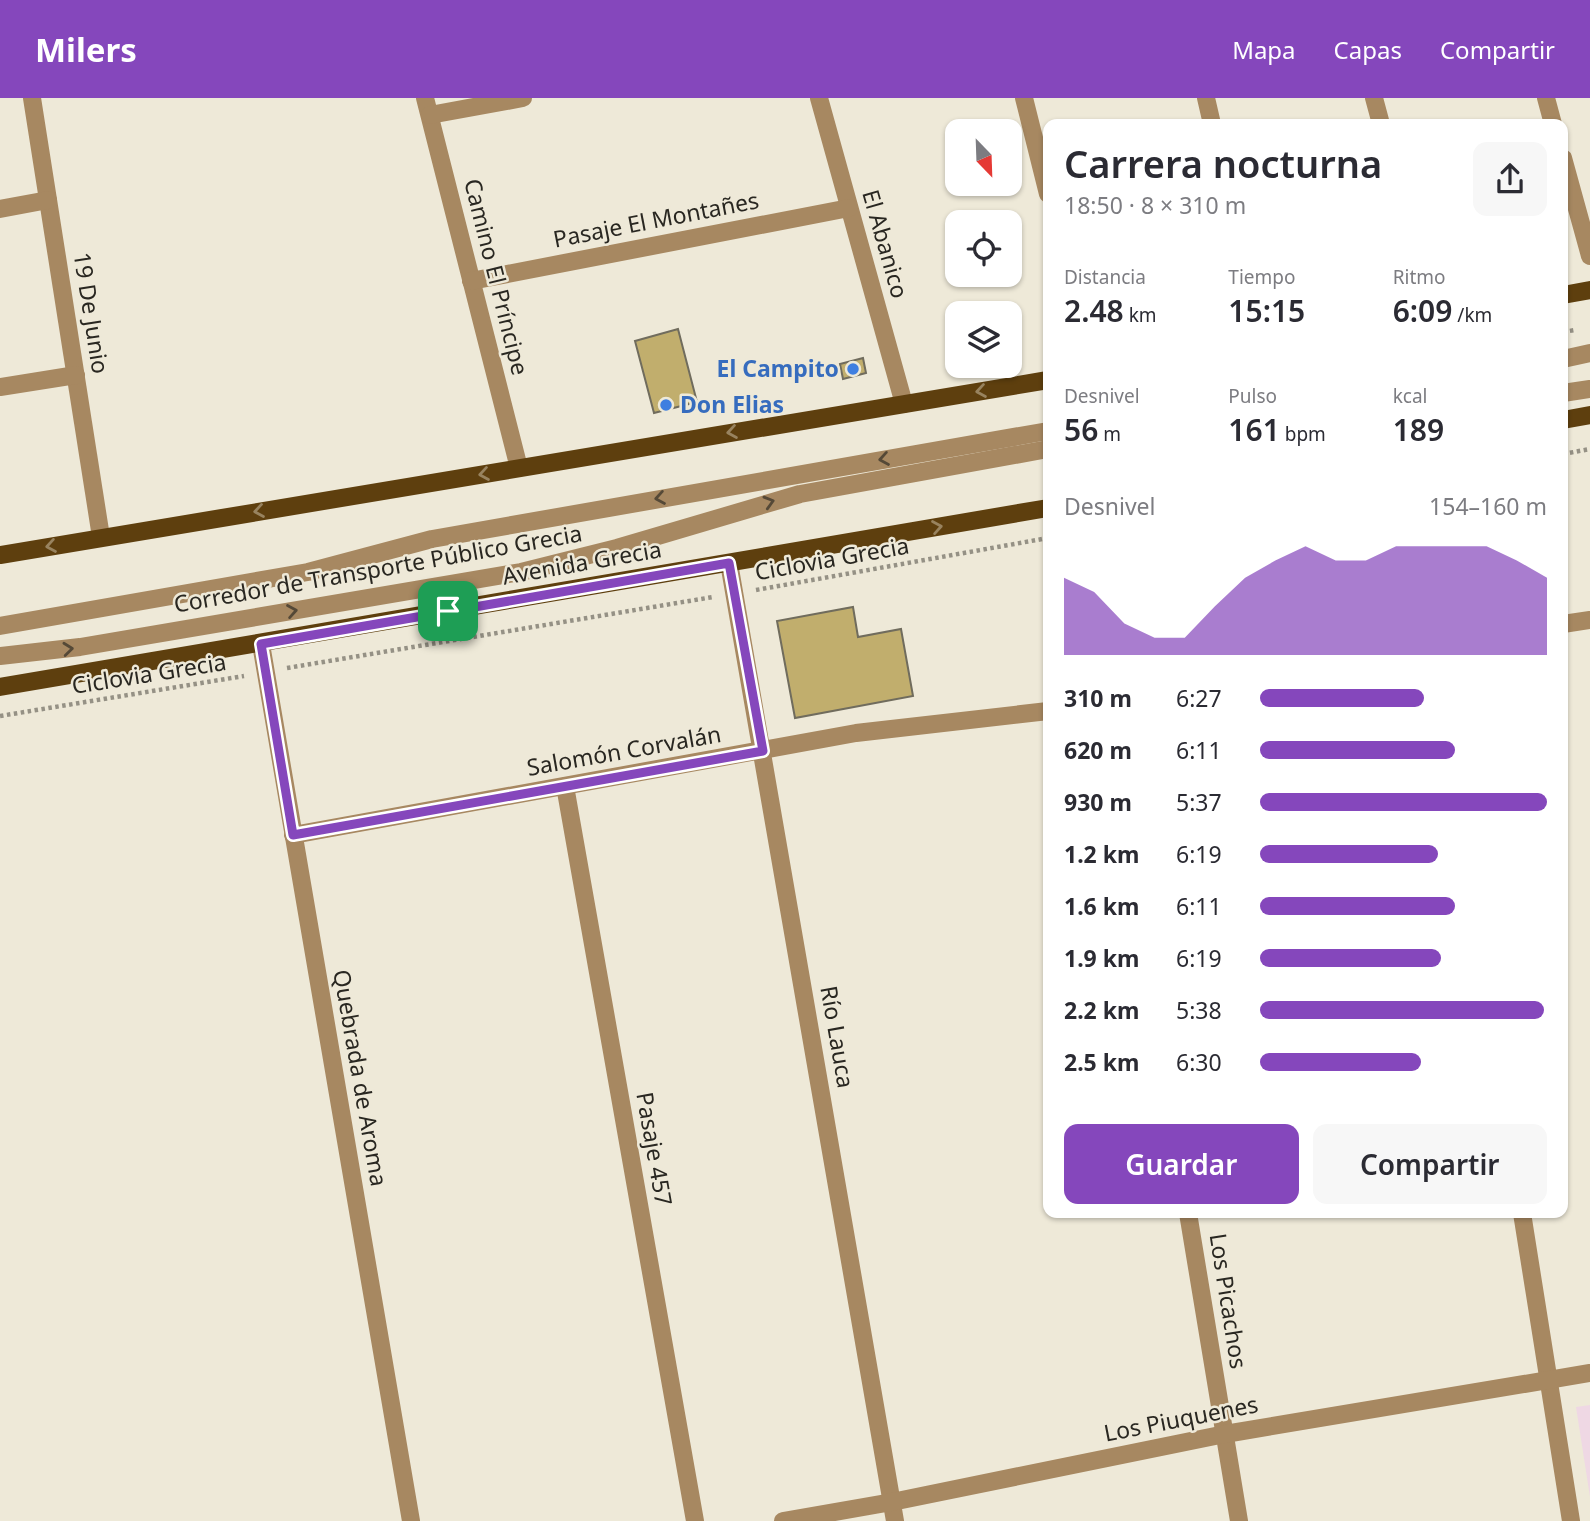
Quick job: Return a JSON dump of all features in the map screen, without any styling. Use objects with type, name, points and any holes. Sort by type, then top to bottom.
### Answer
[{"type":"main road","points":[[1568,294],[1590,290]]},
{"type":"main road","points":[[0,555],[1043,381]]},
{"type":"main road","points":[[1568,419],[1590,415]]},
{"type":"main road","name":"Avenida Grecia","points":[[0,687],[1043,509]]},
{"type":"street","name":"19 De Junio","points":[[32,98],[101,537]]},
{"type":"street","points":[[428,107],[523,98]]},
{"type":"street","name":"El Abanico","points":[[819,98],[904,404]]},
{"type":"street","points":[[1024,98],[1043,174]]},
{"type":"street","points":[[1206,98],[1211,119]]},
{"type":"street","points":[[1374,98],[1380,119]]},
{"type":"street","points":[[1546,98],[1552,119]]},
{"type":"street","name":"Camino El Príncipe","points":[[428,107],[519,468]]},
{"type":"street","points":[[1568,176],[1590,256]]},
{"type":"street","points":[[0,209],[48,200]]},
{"type":"street","name":"Pasaje El Montañes","points":[[471,281],[849,208]]},
{"type":"street","points":[[1568,358],[1590,353]]},
{"type":"street","points":[[0,387],[76,375]]},
{"type":"street","points":[[1568,392],[1590,388]]},
{"type":"street","name":"Corredor de Transporte Público Grecia","points":[[0,626],[308,572],[460,534],[1043,432]]},
{"type":"street","name":"Corredor de Transporte Público Grecia","points":[[0,656],[80,648],[533,570],[800,494],[1043,450]]},
{"type":"street","name":"Río Lauca","points":[[729,563],[895,1521]]},
{"type":"street","points":[[1568,623],[1590,620]]},
{"type":"street","name":"Quebrada de Aroma","points":[[261,644],[411,1521]]},
{"type":"street","name":"Salomón Corvalán","points":[[293,835],[856,733],[1043,712]]},
{"type":"street","name":"Pasaje 457","points":[[565,786],[695,1521]]},
{"type":"street","name":"Los Picachos","points":[[1189,1218],[1239,1521]]},
{"type":"street","points":[[1523,1218],[1571,1521]]},
{"type":"street","name":"Los Piuquenes","points":[[783,1521],[892,1502],[1225,1434],[1590,1373]]},
{"type":"path","points":[[1568,453],[1590,449]]},
{"type":"path","name":"Ciclovia Grecia","points":[[0,716],[734,594],[1043,539]]},
{"type":"shaded area","points":[[1590,1405],[1590,1497],[1576,1407]]},
{"type":"building","points":[[678,329],[697,402],[654,413],[635,341]]},
{"type":"building","name":"El Campito","points":[[863,358],[866,373],[843,379],[840,364]]},
{"type":"building","points":[[853,607],[858,637],[901,629],[913,696],[795,718],[777,621]]},
{"type":"place","name":"El Campito","points":[[853,369]]},
{"type":"place","name":"Don Elias","points":[[666,405]]},
{"type":"route","points":[[729,563],[763,751],[293,835],[261,644],[448,611],[729,563]]}]
